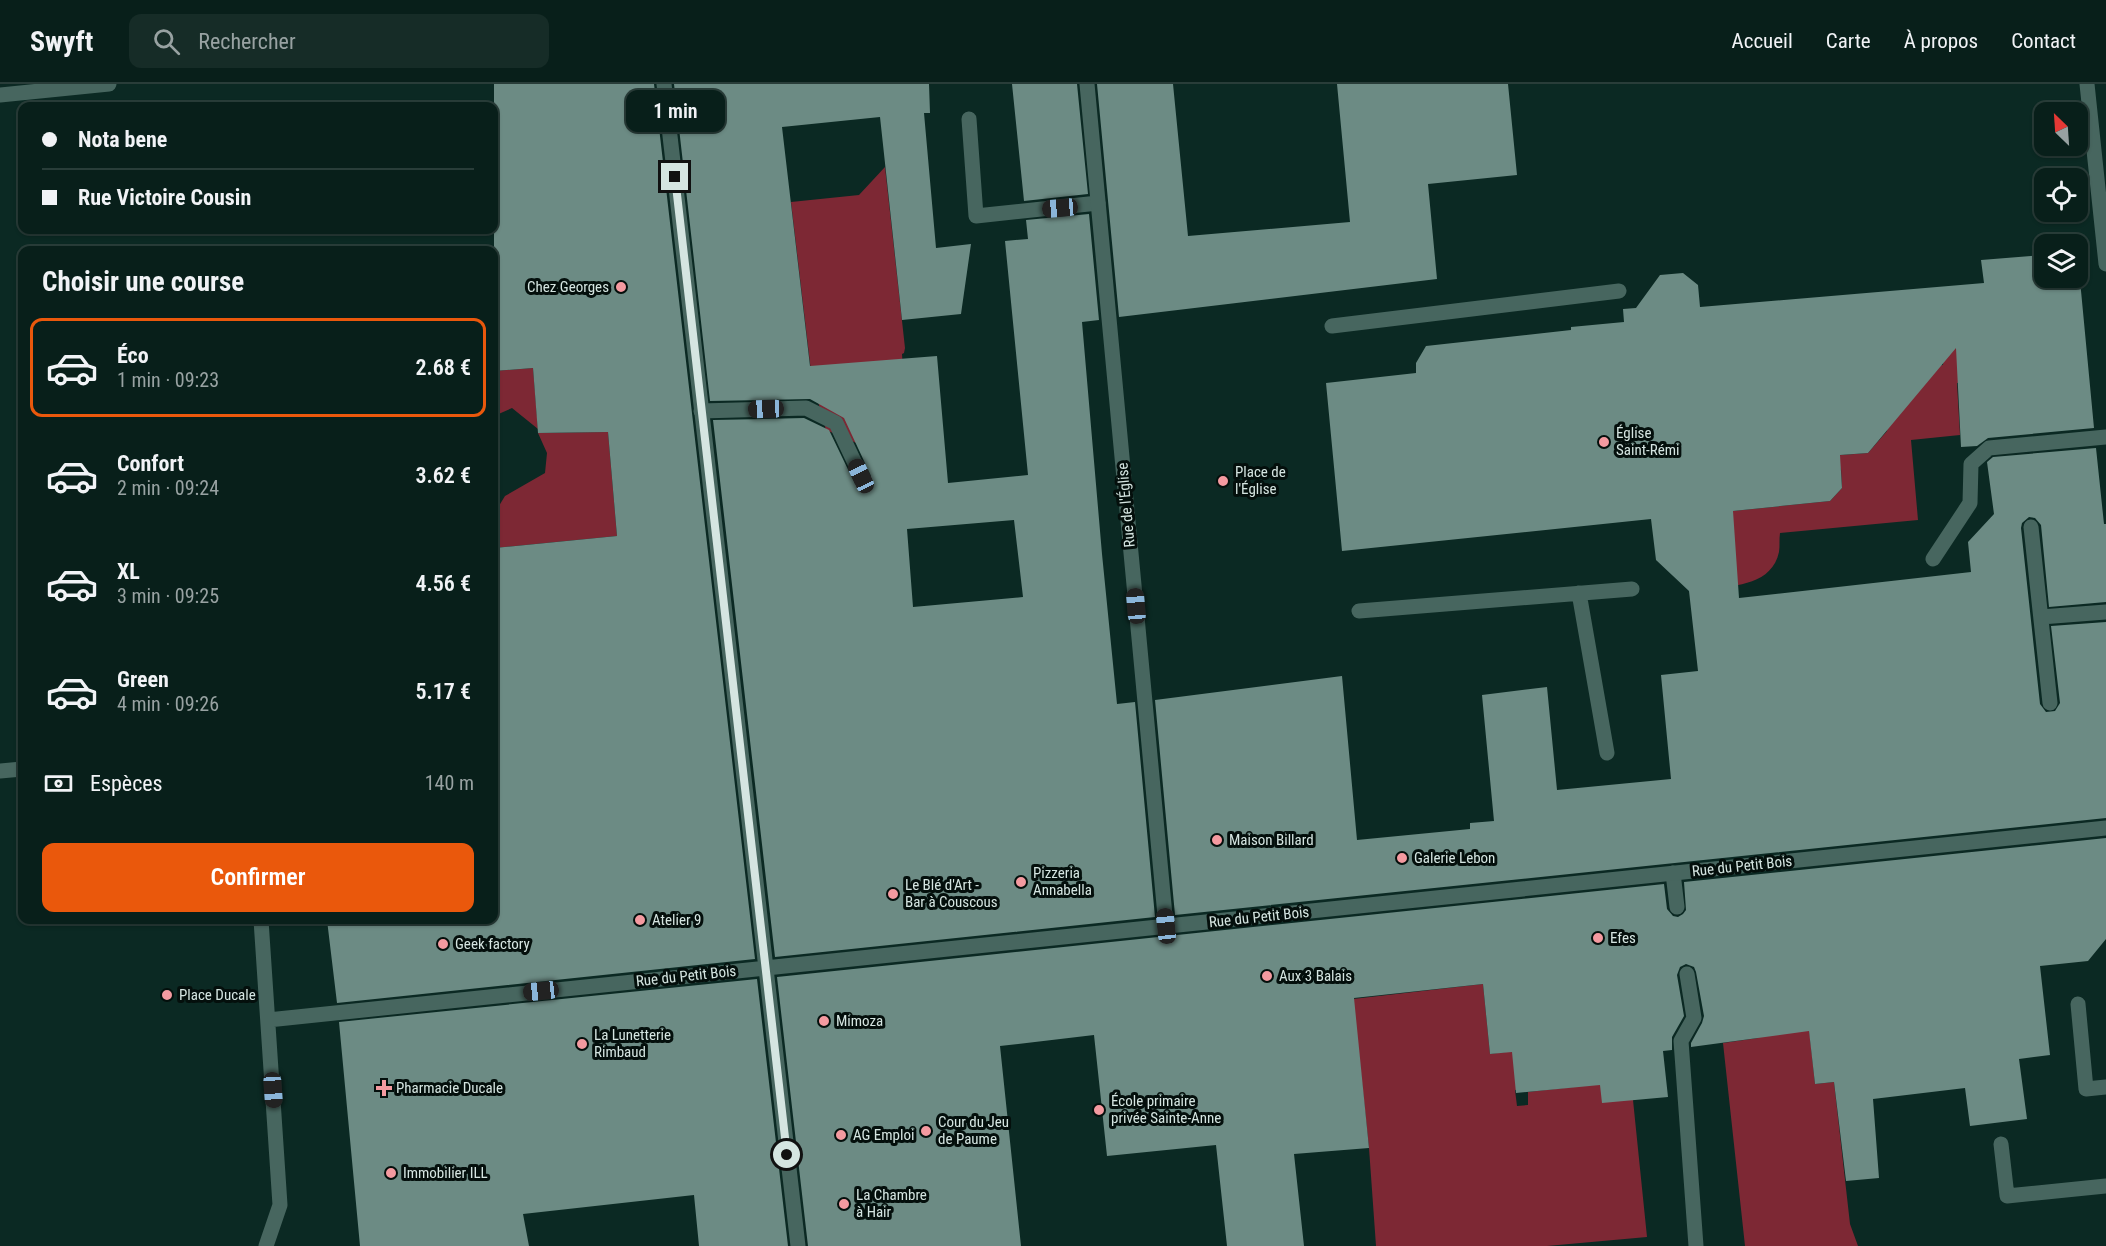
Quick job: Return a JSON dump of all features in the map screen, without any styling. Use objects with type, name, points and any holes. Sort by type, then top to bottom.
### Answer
[{"type":"street","points":[[0,95],[109,84]]},
{"type":"street","points":[[664,84],[798,1246]]},
{"type":"street","name":"Rue de l'Église","points":[[1087,84],[1166,926]]},
{"type":"street","points":[[2087,84],[2106,264]]},
{"type":"street","points":[[969,119],[976,216],[1098,203]]},
{"type":"street","points":[[1332,326],[1619,291]]},
{"type":"street","points":[[701,411],[806,408],[836,423],[861,476]]},
{"type":"street","points":[[1933,559],[1970,503],[1971,464],[1989,448],[2106,437]]},
{"type":"street","points":[[2031,527],[2050,703]]},
{"type":"street","points":[[1359,611],[1632,589]]},
{"type":"street","points":[[1579,593],[1607,753]]},
{"type":"street","points":[[2041,617],[2106,612]]},
{"type":"street","points":[[0,771],[18,769]]},
{"type":"street","name":"Rue du Petit Bois","points":[[268,1020],[2106,828]]},
{"type":"street","points":[[1673,873],[1677,907]]},
{"type":"street","points":[[261,924],[280,1205],[266,1246]]},
{"type":"street","points":[[1688,974],[1694,1018],[1681,1041],[1696,1246]]},
{"type":"street","points":[[2078,1004],[2086,1089],[2106,1087]]},
{"type":"street","points":[[2001,1144],[2007,1196],[2106,1186]]},
{"type":"shaded area","points":[[885,167],[905,348],[902,354],[903,370],[887,456],[826,430],[812,380],[791,202],[859,195]]},
{"type":"shaded area","points":[[1954,339],[1988,380],[1957,383],[1960,435],[1911,440],[1918,520],[1780,533],[1779,552],[1769,571],[1761,577],[1742,584],[1711,588],[1733,511],[1830,501],[1842,488],[1841,469],[1828,456],[1868,453],[1887,431],[1894,369],[1943,365],[1944,351]]},
{"type":"shaded area","points":[[533,368],[538,429],[512,408],[498,414],[498,371]]},
{"type":"shaded area","points":[[608,432],[617,536],[498,548],[498,507],[505,496],[545,473],[547,453],[538,433]]},
{"type":"shaded area","points":[[1802,962],[1815,1084],[1834,1082],[1850,1224],[1858,1246],[1745,1246],[1723,1043],[1758,1038]]},
{"type":"shaded area","points":[[1483,984],[1490,1054],[1521,1050],[1525,1089],[1515,1090],[1517,1106],[1528,1105],[1528,1092],[1573,1087],[1569,1043],[1633,1100],[1647,1237],[1547,1246],[1376,1246],[1369,1148],[1353,999]]},
{"type":"building","points":[[494,84],[654,84],[755,959],[337,1003],[327,924],[498,924],[498,548],[617,536],[608,432],[538,433],[533,368],[498,371],[498,246],[494,246],[494,234],[498,234],[498,102],[494,102]]},
{"type":"building","points":[[674,84],[929,84],[930,113],[924,113],[936,248],[971,244],[961,314],[902,320],[880,117],[782,127],[810,366],[937,356],[948,483],[1028,475],[1005,241],[1028,239],[1026,220],[1089,214],[1099,320],[1082,322],[1102,554],[1117,704],[1135,702],[1155,917],[775,957],[713,420],[804,418],[829,430],[855,484],[860,486],[866,484],[871,476],[844,418],[810,399],[710,401]],"holes":[[[1014,520],[1023,597],[913,607],[907,529]]]},
{"type":"building","points":[[1012,84],[1077,84],[1088,194],[1024,201]]},
{"type":"building","points":[[1097,84],[1173,84],[1188,236],[1350,222],[1337,84],[1508,84],[1517,175],[1428,184],[1437,279],[1119,317]]},
{"type":"building","points":[[2034,256],[2034,288],[2081,288],[2094,428],[1988,438],[1977,446],[1961,447],[1956,348],[1868,453],[1840,455],[1842,488],[1830,501],[1733,511],[1739,598],[1971,572],[1968,542],[1994,514],[1987,462],[1993,457],[2096,448],[2104,524],[2106,524],[2106,602],[2049,607],[2041,525],[2035,518],[2029,517],[2022,523],[2021,528],[2040,704],[2046,712],[2055,711],[2060,703],[2051,626],[2106,622],[2106,818],[1175,915],[1155,700],[1342,676],[1357,840],[1470,829],[1470,823],[1494,821],[1482,695],[1547,687],[1557,790],[1671,779],[1661,675],[1698,671],[1689,591],[1656,560],[1651,519],[1342,551],[1326,383],[1416,373],[1416,363],[1426,346],[1624,322],[1623,309],[1636,308],[1660,275],[1683,273],[1698,285],[1700,307],[1984,283],[1981,260]]},
{"type":"building","points":[[2106,838],[2106,939],[2088,961],[2040,966],[2050,1055],[2019,1059],[2027,1119],[1970,1126],[1965,1088],[1873,1099],[1879,1178],[1846,1181],[1834,1082],[1815,1084],[1809,1031],[1691,1047],[1704,1016],[1696,972],[1694,967],[1686,964],[1680,967],[1677,975],[1684,1016],[1672,1037],[1672,1050],[1663,1051],[1668,1097],[1602,1103],[1600,1085],[1516,1093],[1512,1052],[1490,1054],[1483,984],[1354,998],[1369,1148],[1294,1154],[1304,1246],[1227,1246],[1216,1145],[1107,1156],[1094,1035],[1000,1046],[1021,1246],[808,1246],[777,977],[1664,884],[1667,909],[1673,916],[1678,917],[1686,910],[1684,882]]},
{"type":"building","points":[[757,979],[788,1246],[699,1246],[694,1195],[523,1214],[529,1246],[360,1246],[339,1022]]},
{"type":"place","name":"Chez Georges","points":[[621,287]]},
{"type":"place","name":"Église Saint-Rémi","points":[[1604,442]]},
{"type":"place","name":"Place de l'Église","points":[[1223,481]]},
{"type":"place","name":"Maison Billard","points":[[1217,840]]},
{"type":"place","name":"Galerie Lebon","points":[[1402,858]]},
{"type":"place","name":"Pizzeria Annabella","points":[[1021,882]]},
{"type":"place","name":"Le Blé d'Art - Bar à Couscous","points":[[893,894]]},
{"type":"place","name":"Atelier 9","points":[[640,920]]},
{"type":"place","name":"Efes","points":[[1598,938]]},
{"type":"place","name":"Geek factory","points":[[443,944]]},
{"type":"place","name":"Aux 3 Balais","points":[[1267,976]]},
{"type":"place","name":"Place Ducale","points":[[167,995]]},
{"type":"place","name":"Mimoza","points":[[824,1021]]},
{"type":"place","name":"La Lunetterie Rimbaud","points":[[582,1044]]},
{"type":"place","name":"Pharmacie Ducale","points":[[384,1088]]},
{"type":"place","name":"École primaire privée Sainte-Anne","points":[[1099,1110]]},
{"type":"place","name":"Cour du Jeu de Paume","points":[[926,1131]]},
{"type":"place","name":"AG Emploi","points":[[841,1135]]},
{"type":"place","name":"Immobilier ILL","points":[[391,1173]]},
{"type":"place","name":"La Chambre à Hair","points":[[844,1204]]},
{"type":"route","points":[[675,177],[787,1155]]}]
